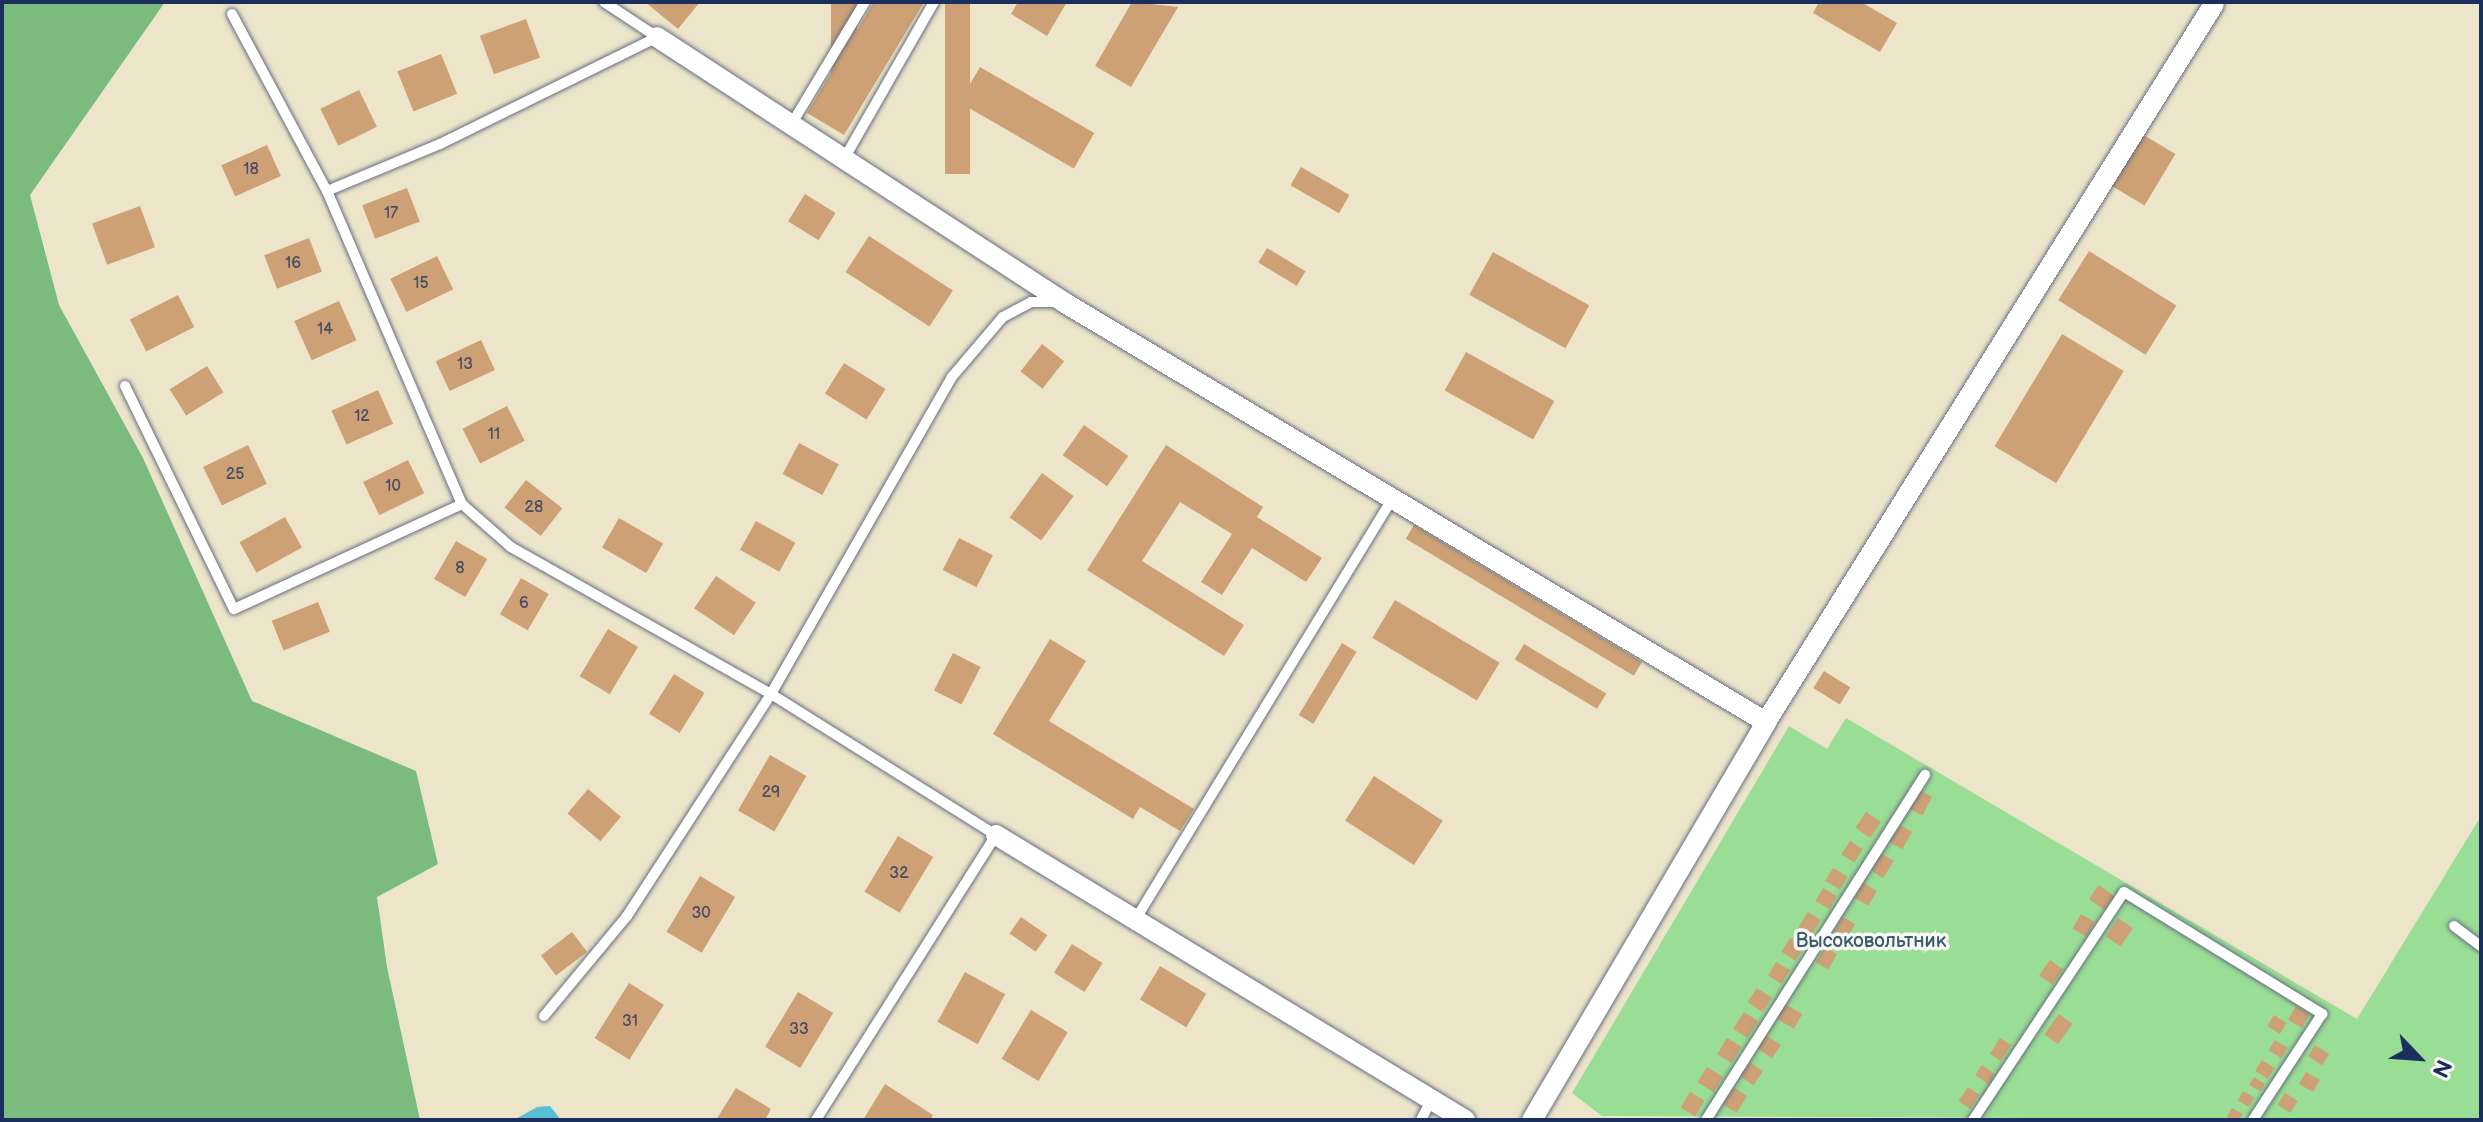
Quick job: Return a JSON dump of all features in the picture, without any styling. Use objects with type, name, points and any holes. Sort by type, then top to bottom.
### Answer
[{"type":"street","points":[[1532,1120],[1766,722],[2214,4]]},
{"type":"street","points":[[657,37],[1065,303],[1766,722]]},
{"type":"street","points":[[996,835],[1137,917],[1465,1120]]},
{"type":"lane","points":[[604,2],[657,37]]},
{"type":"lane","points":[[791,125],[865,2]]},
{"type":"lane","points":[[844,159],[934,2]]},
{"type":"lane","points":[[232,14],[327,191],[462,504],[511,547],[771,694],[996,835],[816,1120]]},
{"type":"lane","points":[[327,191],[440,144],[657,37]]},
{"type":"lane","points":[[544,1016],[627,916],[771,694],[951,378],[1003,317],[1031,302],[1065,303]]},
{"type":"lane","points":[[125,386],[234,609],[462,504]]},
{"type":"lane","points":[[1137,917],[1392,499]]},
{"type":"lane","points":[[1706,1120],[1925,775]]},
{"type":"lane","points":[[1973,1120],[2124,892],[2322,1014],[2253,1120]]},
{"type":"lane","points":[[2454,926],[2481,946]]},
{"type":"lane","points":[[1421,1120],[1431,1100]]},
{"type":"green space","points":[[2,2],[165,2],[30,195],[59,305],[143,458],[252,701],[416,771],[438,864],[377,897],[387,967],[420,1120],[2,1120]]},
{"type":"green space","name":"Высоковольтник","points":[[1846,718],[2357,1019],[2481,816],[2481,1120],[1602,1116],[1572,1093],[1789,726],[1827,749]]},
{"type":"water","points":[[550,1106],[561,1120],[514,1120],[537,1107]]},
{"type":"building","points":[[645,2],[700,2],[678,29]]},
{"type":"building","points":[[831,2],[857,2],[857,114],[831,114]]},
{"type":"building","points":[[874,2],[924,2],[844,135],[807,113]]},
{"type":"building","points":[[945,2],[970,2],[970,174],[945,174]]},
{"type":"building","points":[[1018,2],[1067,2],[1047,36],[1011,14]]},
{"type":"building","points":[[1132,2],[1178,7],[1131,87],[1095,66]]},
{"type":"building","points":[[1819,2],[1861,2],[1897,23],[1880,52],[1813,13]]},
{"type":"building","points":[[526,19],[540,58],[494,74],[480,36]]},
{"type":"building","points":[[441,54],[457,94],[414,111],[397,72]]},
{"type":"building","points":[[980,67],[1094,133],[1074,169],[960,103]]},
{"type":"building","points":[[359,90],[377,127],[338,146],[320,109]]},
{"type":"building","points":[[2142,134],[2175,154],[2145,206],[2111,185]]},
{"type":"building","points":[[267,145],[281,176],[235,196],[221,165]]},
{"type":"building","points":[[1301,167],[1349,195],[1339,213],[1290,185]]},
{"type":"building","points":[[407,188],[420,222],[375,239],[362,205]]},
{"type":"building","points":[[805,194],[836,213],[819,240],[788,221]]},
{"type":"building","points":[[140,206],[155,247],[107,265],[92,223]]},
{"type":"building","points":[[869,236],[953,290],[929,327],[846,272]]},
{"type":"building","points":[[309,238],[322,272],[277,289],[264,255]]},
{"type":"building","points":[[1267,248],[1306,271],[1297,286],[1258,263]]},
{"type":"building","points":[[2089,251],[2176,306],[2146,355],[2058,300]]},
{"type":"building","points":[[1493,252],[1589,305],[1565,348],[1469,295]]},
{"type":"building","points":[[437,256],[453,289],[406,312],[390,279]]},
{"type":"building","points":[[178,295],[194,327],[146,352],[130,320]]},
{"type":"building","points":[[339,301],[356,340],[312,360],[294,321]]},
{"type":"building","points":[[2062,334],[2124,371],[2056,483],[1995,446]]},
{"type":"building","points":[[481,340],[495,370],[450,391],[436,361]]},
{"type":"building","points":[[1042,344],[1064,361],[1043,389],[1020,372]]},
{"type":"building","points":[[1466,352],[1554,401],[1533,439],[1445,390]]},
{"type":"building","points":[[844,363],[886,389],[866,419],[825,394]]},
{"type":"building","points":[[207,366],[223,392],[186,416],[170,389]]},
{"type":"building","points":[[378,390],[393,424],[346,445],[331,411]]},
{"type":"building","points":[[507,406],[525,441],[480,463],[462,429]]},
{"type":"building","points":[[1084,425],[1128,456],[1107,486],[1063,455]]},
{"type":"building","points":[[799,443],[839,464],[822,495],[783,474]]},
{"type":"building","points":[[248,445],[267,484],[222,506],[203,467]]},
{"type":"building","points":[[1166,445],[1263,507],[1257,517],[1322,558],[1306,582],[1252,548],[1222,595],[1201,582],[1232,534],[1180,502],[1142,561],[1244,625],[1224,656],[1087,570]]},
{"type":"building","points":[[408,460],[424,493],[379,515],[363,482]]},
{"type":"building","points":[[1042,473],[1074,496],[1041,540],[1010,517]]},
{"type":"building","points":[[526,480],[562,508],[541,536],[504,508]]},
{"type":"building","points":[[285,517],[302,548],[256,573],[240,542]]},
{"type":"building","points":[[619,518],[663,544],[646,573],[602,547]]},
{"type":"building","points":[[756,521],[795,543],[779,572],[740,550]]},
{"type":"building","points":[[1414,525],[1642,662],[1634,676],[1406,539]]},
{"type":"building","points":[[959,538],[993,555],[977,587],[943,570]]},
{"type":"building","points":[[456,541],[487,559],[465,597],[434,579]]},
{"type":"building","points":[[716,576],[756,603],[734,635],[694,608]]},
{"type":"building","points":[[521,578],[549,594],[528,630],[500,614]]},
{"type":"building","points":[[1395,600],[1500,663],[1477,701],[1372,638]]},
{"type":"building","points":[[318,602],[330,632],[284,650],[272,621]]},
{"type":"building","points":[[608,629],[638,647],[610,694],[580,676]]},
{"type":"building","points":[[1050,639],[1086,661],[1049,721],[1194,809],[1180,831],[1140,807],[1133,819],[993,734]]},
{"type":"building","points":[[1342,643],[1357,652],[1313,724],[1299,715]]},
{"type":"building","points":[[1524,644],[1606,693],[1597,709],[1515,659]]},
{"type":"building","points":[[953,653],[981,667],[962,704],[934,690]]},
{"type":"building","points":[[1824,671],[1850,687],[1840,704],[1813,688]]},
{"type":"building","points":[[674,674],[705,693],[680,733],[649,714]]},
{"type":"building","points":[[770,755],[806,776],[774,831],[738,810]]},
{"type":"building","points":[[1374,776],[1443,821],[1414,865],[1345,820]]},
{"type":"building","points":[[588,789],[621,817],[600,841],[567,814]]},
{"type":"building","points":[[1919,790],[1932,797],[1922,816],[1909,809]]},
{"type":"building","points":[[1866,812],[1881,822],[1870,838],[1855,828]]},
{"type":"building","points":[[1900,825],[1912,832],[1902,849],[1890,842]]},
{"type":"building","points":[[898,836],[933,857],[900,913],[865,892]]},
{"type":"building","points":[[1850,841],[1863,849],[1854,863],[1842,855]]},
{"type":"building","points":[[1881,853],[1894,861],[1883,878],[1870,870]]},
{"type":"building","points":[[1833,868],[1848,877],[1840,890],[1825,881]]},
{"type":"building","points":[[700,876],[735,897],[702,953],[667,932]]},
{"type":"building","points":[[1863,883],[1877,891],[1868,906],[1854,898]]},
{"type":"building","points":[[2099,885],[2114,896],[2104,910],[2089,899]]},
{"type":"building","points":[[1823,888],[1837,896],[1829,909],[1816,901]]},
{"type":"building","points":[[1808,912],[1821,920],[1811,935],[1798,927]]},
{"type":"building","points":[[2081,914],[2095,922],[2086,937],[2072,929]]},
{"type":"building","points":[[1021,917],[1047,935],[1036,952],[1010,933]]},
{"type":"building","points":[[1843,917],[1855,924],[1846,940],[1834,933]]},
{"type":"building","points":[[2118,918],[2133,928],[2121,946],[2106,936]]},
{"type":"building","points":[[572,932],[587,952],[556,975],[541,955]]},
{"type":"building","points":[[1790,938],[1804,947],[1796,961],[1781,951]]},
{"type":"building","points":[[1072,944],[1103,963],[1085,992],[1054,973]]},
{"type":"building","points":[[1825,947],[1837,954],[1828,970],[1816,963]]},
{"type":"building","points":[[2050,960],[2063,969],[2052,985],[2039,976]]},
{"type":"building","points":[[1776,962],[1790,970],[1782,984],[1768,976]]},
{"type":"building","points":[[1160,966],[1206,994],[1186,1027],[1140,999]]},
{"type":"building","points":[[965,972],[1005,994],[978,1044],[937,1022]]},
{"type":"building","points":[[629,983],[664,1005],[629,1060],[595,1038]]},
{"type":"building","points":[[1757,988],[1772,998],[1762,1012],[1747,1002]]},
{"type":"building","points":[[798,992],[833,1013],[800,1068],[765,1047]]},
{"type":"building","points":[[1785,1004],[1802,1014],[1794,1029],[1776,1019]]},
{"type":"building","points":[[2296,1006],[2310,1014],[2302,1028],[2288,1020]]},
{"type":"building","points":[[1031,1010],[1068,1032],[1039,1081],[1002,1059]]},
{"type":"building","points":[[1744,1012],[1758,1021],[1747,1038],[1733,1029]]},
{"type":"building","points":[[2059,1014],[2073,1024],[2058,1044],[2044,1034]]},
{"type":"building","points":[[2274,1015],[2287,1023],[2280,1034],[2267,1026]]},
{"type":"building","points":[[1766,1035],[1781,1045],[1772,1058],[1757,1048]]},
{"type":"building","points":[[1727,1038],[1742,1047],[1732,1063],[1717,1054]]},
{"type":"building","points":[[2000,1038],[2011,1045],[2001,1061],[1990,1054]]},
{"type":"building","points":[[2275,1040],[2288,1048],[2281,1058],[2269,1050]]},
{"type":"building","points":[[2315,1045],[2329,1054],[2322,1065],[2308,1056]]},
{"type":"building","points":[[2262,1060],[2275,1068],[2268,1079],[2255,1071]]},
{"type":"building","points":[[1748,1061],[1763,1071],[1753,1085],[1738,1075]]},
{"type":"building","points":[[1982,1065],[1995,1074],[1988,1084],[1975,1075]]},
{"type":"building","points":[[1707,1067],[1723,1077],[1714,1092],[1697,1082]]},
{"type":"building","points":[[2306,1072],[2320,1080],[2313,1092],[2299,1084]]},
{"type":"building","points":[[2254,1077],[2265,1084],[2260,1092],[2249,1085]]},
{"type":"building","points":[[885,1084],[933,1115],[930,1120],[863,1120]]},
{"type":"building","points":[[1733,1087],[1747,1096],[1736,1113],[1722,1104]]},
{"type":"building","points":[[1968,1087],[1980,1095],[1970,1109],[1958,1101]]},
{"type":"building","points":[[736,1088],[771,1109],[765,1120],[716,1120]]},
{"type":"building","points":[[2243,1091],[2254,1097],[2249,1107],[2238,1101]]},
{"type":"building","points":[[1690,1092],[1705,1101],[1695,1116],[1681,1107]]},
{"type":"building","points":[[2285,1093],[2298,1101],[2290,1113],[2278,1105]]},
{"type":"building","points":[[2232,1108],[2243,1114],[2239,1120],[2225,1120]]}]
